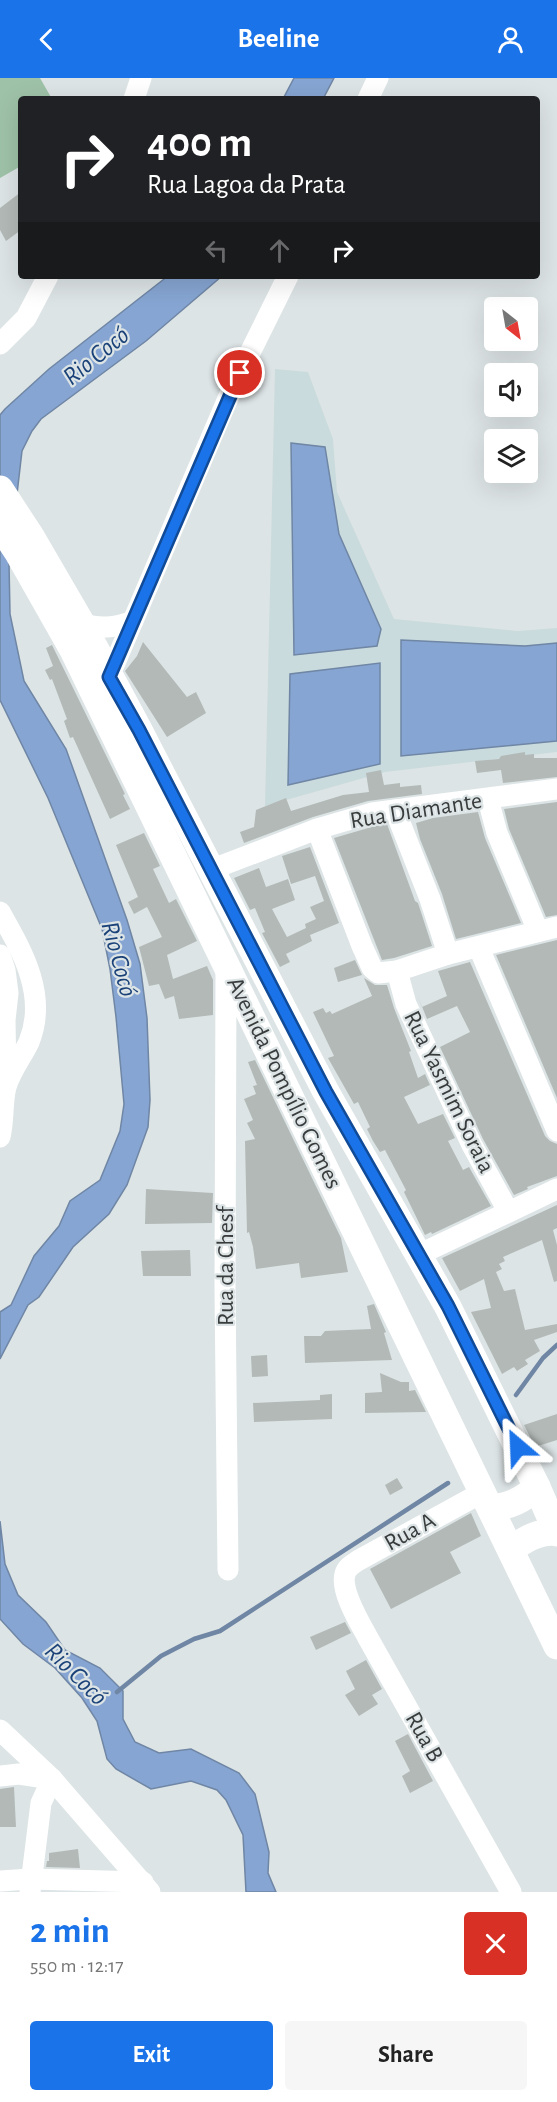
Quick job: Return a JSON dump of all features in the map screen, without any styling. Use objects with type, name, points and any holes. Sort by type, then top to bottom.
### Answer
[{"type":"main road","name":"Avenida Pompílio Gomes","points":[[0,489],[73,650],[557,1646]]},
{"type":"main road","name":"Avenida Pompílio Gomes","points":[[0,526],[25,545],[82,624],[326,1092],[448,1306],[557,1532]]},
{"type":"main road","points":[[487,1500],[514,1503],[527,1497],[537,1487]]},
{"type":"main road","points":[[512,1550],[531,1536],[544,1532],[557,1532]]},
{"type":"street","points":[[135,96],[141,78]]},
{"type":"street","points":[[369,96],[378,78]]},
{"type":"street","points":[[0,344],[26,318],[46,279]]},
{"type":"street","points":[[109,677],[232,389],[287,279]]},
{"type":"street","points":[[82,624],[105,628],[133,621]]},
{"type":"street","name":"Rua Diamante","points":[[210,870],[317,829],[372,813],[557,789]]},
{"type":"street","points":[[387,972],[552,928],[497,833],[488,799]]},
{"type":"street","points":[[394,810],[426,889],[448,954]]},
{"type":"street","name":"Rua Yasmim Soraia","points":[[317,829],[372,968],[387,972],[406,1004],[472,1145],[508,1211]]},
{"type":"street","points":[[0,912],[33,978],[36,1003],[34,1024],[29,1041],[15,1064],[6,1087]]},
{"type":"street","points":[[479,948],[557,1131]]},
{"type":"street","points":[[0,955],[5,970],[8,993],[2,1022],[6,1087],[0,1137]]},
{"type":"street","name":"Rua da Chesf","points":[[226,962],[225,1290],[228,1570]]},
{"type":"street","points":[[418,1255],[557,1189]]},
{"type":"street","name":"Rua A","points":[[344,1578],[348,1567],[359,1560],[487,1500]]},
{"type":"street","name":"Rua B","points":[[344,1578],[356,1616],[512,1892]]},
{"type":"street","points":[[0,1730],[52,1779],[146,1887]]},
{"type":"street","points":[[0,1776],[19,1774],[52,1779]]},
{"type":"street","points":[[30,1885],[41,1803],[52,1779]]},
{"type":"street","points":[[0,1881],[30,1885],[146,1887]]},
{"type":"shaded area","points":[[275,369],[308,372],[333,439],[337,492],[394,619],[518,631],[557,628],[557,752],[385,772],[265,806]]},
{"type":"green space","points":[[0,78],[40,78],[50,96],[18,96],[18,168],[0,178]]},
{"type":"water","points":[[294,78],[334,78],[325,96],[285,96]]},
{"type":"water","name":"Rio Cocó","points":[[164,279],[218,279],[146,341],[41,419],[22,451],[9,563],[10,614],[24,681],[66,749],[127,920],[140,964],[147,1018],[150,1100],[148,1127],[127,1185],[109,1214],[73,1247],[39,1297],[28,1305],[0,1359],[0,1312],[11,1305],[34,1256],[59,1226],[70,1201],[100,1180],[120,1131],[124,1104],[110,969],[102,929],[48,798],[0,700],[0,415],[49,369]]},
{"type":"water","points":[[291,443],[325,447],[339,534],[381,629],[377,646],[294,655]]},
{"type":"water","points":[[401,640],[525,646],[557,643],[557,741],[401,756]]},
{"type":"water","points":[[380,663],[380,764],[288,785],[290,674]]},
{"type":"water","name":"Rio Cocó","points":[[0,1521],[5,1564],[18,1595],[46,1622],[65,1650],[100,1668],[123,1691],[123,1719],[135,1742],[159,1753],[191,1749],[239,1773],[255,1794],[269,1852],[268,1873],[276,1892],[246,1892],[243,1835],[226,1800],[217,1790],[191,1781],[151,1789],[116,1769],[107,1759],[97,1721],[82,1698],[55,1668],[23,1644],[0,1619]]},
{"type":"building","points":[[18,194],[18,232],[6,241],[0,230],[0,208]]},
{"type":"building","points":[[143,642],[187,697],[196,692],[206,713],[167,737],[125,671],[137,656]]},
{"type":"building","points":[[52,645],[125,794],[123,795],[130,809],[110,819],[73,737],[70,738],[64,721],[67,719],[52,679],[50,680],[45,670],[53,666],[46,648]]},
{"type":"building","points":[[525,752],[525,755],[534,754],[534,758],[557,758],[557,777],[503,783],[501,770],[477,773],[475,761],[499,759],[501,756]]},
{"type":"building","points":[[381,770],[384,785],[400,783],[400,787],[421,785],[422,794],[368,801],[313,817],[244,843],[240,832],[254,827],[256,810],[286,798],[291,811],[343,795],[369,792],[366,773]]},
{"type":"building","points":[[557,802],[557,915],[546,917],[509,829],[504,809]]},
{"type":"building","points":[[478,812],[485,838],[521,923],[456,939],[416,823],[433,818]]},
{"type":"building","points":[[387,824],[432,946],[382,960],[334,838]]},
{"type":"building","points":[[144,833],[160,866],[153,869],[169,903],[176,899],[197,941],[167,955],[173,979],[207,966],[213,980],[213,1015],[179,1019],[174,996],[165,999],[159,984],[149,986],[139,947],[162,937],[147,907],[134,914],[128,902],[138,897],[116,845]]},
{"type":"building","points":[[310,847],[339,923],[310,935],[312,941],[286,954],[290,962],[280,967],[262,933],[265,932],[255,908],[250,910],[234,878],[259,868],[266,887],[288,879],[295,900],[272,909],[287,937],[306,928],[305,924],[316,919],[310,907],[324,901],[315,876],[291,884],[282,856]]},
{"type":"building","points":[[557,940],[557,1098],[496,955]]},
{"type":"building","points":[[355,960],[362,975],[338,982],[334,968]]},
{"type":"building","points":[[470,962],[545,1136],[557,1144],[557,1176],[527,1187],[528,1189],[514,1195],[483,1139],[440,1047],[470,1032],[457,1006],[427,1019],[422,1007],[447,996],[438,971]]},
{"type":"building","points":[[364,978],[375,985],[387,985],[411,1051],[409,1052],[418,1078],[425,1074],[430,1085],[404,1097],[418,1124],[443,1114],[455,1138],[448,1141],[463,1170],[469,1167],[491,1206],[432,1234],[431,1232],[425,1235],[404,1192],[406,1190],[385,1150],[380,1152],[373,1141],[367,1129],[370,1127],[358,1102],[354,1104],[328,1058],[334,1056],[313,1012],[323,1008],[326,1013],[330,1011],[332,1014],[372,996]]},
{"type":"building","points":[[255,1060],[341,1238],[348,1272],[301,1278],[299,1263],[256,1269],[253,1247],[249,1232],[247,1233],[245,1141],[255,1139],[247,1123],[253,1120],[244,1099],[256,1094],[253,1086],[257,1085],[248,1062]]},
{"type":"building","points":[[146,1189],[213,1193],[212,1223],[145,1224]]},
{"type":"building","points":[[557,1205],[557,1228],[553,1230],[557,1245],[557,1281],[554,1282],[542,1240],[503,1257],[505,1261],[499,1264],[502,1269],[496,1272],[504,1291],[515,1289],[525,1330],[557,1324],[557,1332],[534,1340],[540,1351],[525,1360],[528,1364],[517,1371],[514,1367],[502,1374],[471,1312],[491,1308],[484,1279],[460,1291],[442,1258]]},
{"type":"building","points":[[190,1250],[191,1276],[143,1276],[141,1251]]},
{"type":"building","points":[[374,1304],[386,1332],[384,1333],[392,1360],[305,1363],[304,1336],[321,1336],[325,1331],[371,1329],[367,1306]]},
{"type":"building","points":[[267,1355],[268,1376],[252,1377],[251,1356]]},
{"type":"building","points":[[380,1373],[401,1382],[409,1382],[409,1391],[415,1390],[426,1412],[365,1413],[365,1393],[382,1392]]},
{"type":"building","points":[[332,1394],[332,1419],[254,1422],[253,1403],[320,1400],[320,1395]]},
{"type":"building","points":[[557,1414],[557,1440],[535,1447],[524,1425]]},
{"type":"building","points":[[397,1478],[403,1488],[390,1495],[385,1485]]},
{"type":"building","points":[[471,1513],[481,1536],[450,1552],[461,1573],[391,1609],[370,1569]]},
{"type":"building","points":[[345,1622],[351,1633],[316,1650],[310,1637]]},
{"type":"building","points":[[366,1660],[382,1689],[372,1695],[378,1704],[359,1716],[345,1695],[355,1689],[346,1671]]},
{"type":"building","points":[[408,1734],[433,1781],[410,1793],[402,1776],[410,1771],[395,1741]]},
{"type":"building","points":[[14,1787],[16,1827],[0,1827],[0,1789]]},
{"type":"building","points":[[78,1849],[80,1868],[46,1867],[49,1853]]},
{"type":"waterway","points":[[516,1395],[543,1358],[557,1345]]},
{"type":"waterway","points":[[117,1692],[161,1656],[194,1639],[220,1631],[448,1483]]},
{"type":"route","points":[[240,373],[109,677],[139,730],[326,1092],[448,1306],[518,1447]]}]
